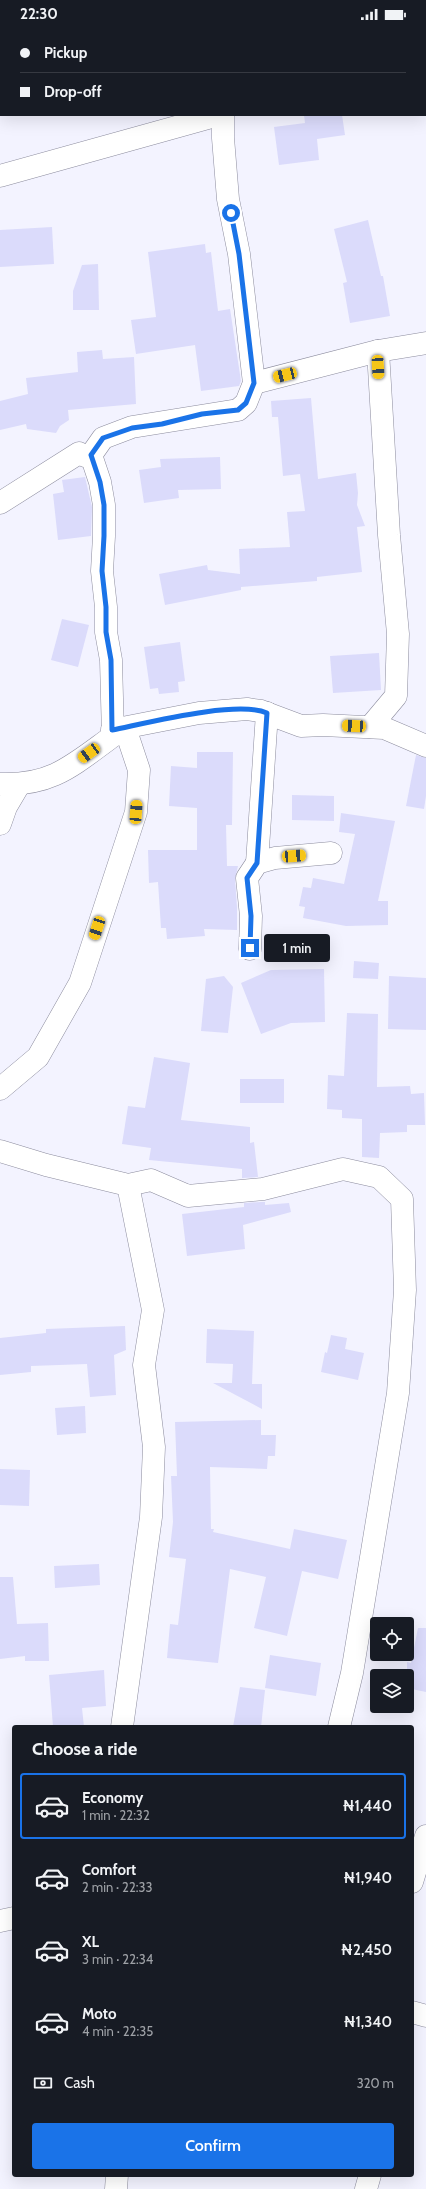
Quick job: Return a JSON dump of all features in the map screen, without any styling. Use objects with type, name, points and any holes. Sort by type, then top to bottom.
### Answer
[{"type":"street","points":[[0,176],[215,116]]},
{"type":"street","points":[[0,503],[79,453],[85,456],[91,455],[103,438],[132,428],[162,424],[202,414],[238,410],[246,403],[254,383],[239,254],[228,199],[223,138],[223,116]]},
{"type":"street","points":[[254,383],[378,351],[426,342]]},
{"type":"street","points":[[370,727],[396,696],[398,634],[389,535],[378,351]]},
{"type":"street","points":[[0,1089],[38,1057],[80,983],[136,812],[139,770],[119,729],[111,660],[106,632],[106,607],[102,571],[104,505],[100,482],[91,455]]},
{"type":"street","points":[[0,824],[6,807],[9,785],[39,782],[65,771],[112,736],[119,729],[199,713],[247,709],[267,713],[301,726],[323,725],[384,728],[426,746]]},
{"type":"street","points":[[250,948],[251,916],[247,878],[257,863],[267,713]]},
{"type":"street","points":[[257,863],[275,858],[331,854]]},
{"type":"street","points":[[0,1151],[46,1165],[128,1185],[151,1180],[188,1196],[263,1189],[343,1169],[379,1177],[402,1199],[405,1290],[398,1393],[352,1673],[339,1725]]},
{"type":"street","points":[[122,1725],[150,1517],[154,1447],[144,1365],[153,1310],[128,1185]]},
{"type":"street","points":[[414,1875],[426,1836]]},
{"type":"street","points":[[414,2013],[426,2016]]},
{"type":"street","points":[[116,2189],[117,2177]]},
{"type":"street","points":[[366,2189],[369,2177]]},
{"type":"building","points":[[304,116],[342,116],[345,135],[317,139],[319,160],[279,165],[274,127],[305,123]]},
{"type":"building","points":[[368,220],[381,276],[383,276],[390,316],[350,323],[343,283],[347,282],[334,229]]},
{"type":"building","points":[[52,227],[54,264],[0,267],[0,230]]},
{"type":"building","points":[[205,244],[206,253],[211,252],[218,311],[230,309],[241,381],[239,386],[201,391],[195,345],[136,354],[131,320],[156,317],[148,252]]},
{"type":"building","points":[[98,264],[99,310],[73,310],[73,291],[82,265]]},
{"type":"building","points":[[102,350],[103,359],[134,357],[136,404],[68,410],[69,420],[60,426],[56,433],[27,429],[26,424],[0,430],[0,401],[28,394],[26,378],[78,372],[77,352]]},
{"type":"building","points":[[311,398],[318,479],[356,473],[358,493],[357,505],[365,526],[357,527],[362,572],[317,577],[317,581],[241,587],[241,590],[165,605],[159,574],[207,565],[208,570],[240,574],[239,549],[290,547],[287,512],[305,511],[300,474],[283,476],[278,417],[272,417],[271,401]]},
{"type":"building","points":[[220,457],[221,489],[178,490],[179,498],[144,503],[139,470],[161,467],[160,459]]},
{"type":"building","points":[[85,477],[92,507],[91,536],[58,540],[53,494],[64,492],[62,480]]},
{"type":"building","points":[[62,619],[89,625],[78,667],[51,660]]},
{"type":"building","points":[[180,642],[185,681],[178,682],[179,692],[159,694],[158,688],[150,689],[144,647]]},
{"type":"building","points":[[379,653],[381,690],[333,693],[330,656]]},
{"type":"building","points":[[197,752],[233,752],[232,825],[226,825],[227,866],[238,866],[235,879],[237,930],[204,929],[205,936],[167,939],[166,928],[161,928],[158,882],[149,883],[148,850],[197,850],[197,808],[169,806],[171,766],[197,768]]},
{"type":"building","points":[[416,755],[426,758],[426,796],[424,809],[406,806]]},
{"type":"building","points":[[292,795],[334,796],[334,821],[292,820]]},
{"type":"building","points":[[341,813],[395,821],[378,901],[388,901],[388,925],[346,926],[303,918],[305,907],[299,906],[303,887],[311,888],[313,878],[344,884],[355,834],[339,832]]},
{"type":"building","points":[[354,961],[379,963],[378,979],[353,978]]},
{"type":"building","points":[[324,969],[325,1022],[291,1023],[261,1034],[241,983],[271,970]]},
{"type":"building","points":[[224,976],[233,987],[228,1033],[201,1031],[206,979]]},
{"type":"building","points":[[389,976],[426,978],[426,1030],[388,1029]]},
{"type":"building","points":[[347,1013],[378,1014],[377,1087],[410,1086],[411,1094],[424,1093],[425,1125],[407,1125],[407,1132],[380,1133],[379,1158],[362,1157],[362,1119],[342,1118],[342,1110],[327,1109],[328,1075],[344,1076]]},
{"type":"building","points":[[154,1057],[190,1063],[181,1120],[250,1127],[250,1143],[254,1142],[258,1177],[242,1178],[242,1169],[149,1160],[151,1148],[122,1144],[128,1106],[145,1108]]},
{"type":"building","points":[[240,1079],[284,1079],[284,1103],[240,1103]]},
{"type":"building","points":[[265,1202],[265,1205],[289,1203],[291,1212],[243,1225],[245,1249],[187,1256],[182,1214],[244,1207],[244,1203]]},
{"type":"building","points":[[125,1326],[126,1350],[114,1355],[116,1395],[90,1397],[87,1364],[31,1366],[31,1372],[0,1375],[0,1338],[46,1333],[46,1329]]},
{"type":"building","points":[[207,1329],[254,1331],[252,1384],[262,1384],[262,1409],[213,1383],[232,1383],[233,1364],[206,1363]]},
{"type":"building","points":[[331,1335],[347,1338],[345,1349],[364,1353],[358,1380],[321,1372],[325,1352],[327,1353]]},
{"type":"building","points":[[85,1406],[86,1433],[57,1435],[55,1408]]},
{"type":"building","points":[[261,1420],[261,1435],[276,1435],[275,1456],[268,1456],[267,1469],[210,1467],[211,1529],[214,1529],[213,1532],[290,1549],[294,1529],[347,1540],[338,1579],[302,1571],[287,1636],[254,1628],[266,1577],[230,1569],[218,1663],[167,1658],[170,1624],[178,1625],[186,1559],[169,1557],[173,1522],[171,1476],[177,1476],[175,1422]]},
{"type":"building","points":[[0,1469],[30,1470],[29,1506],[0,1505]]},
{"type":"building","points":[[99,1564],[100,1585],[55,1588],[54,1566]]},
{"type":"building","points":[[0,1577],[13,1577],[17,1624],[48,1623],[49,1661],[25,1661],[25,1656],[0,1659]]},
{"type":"building","points":[[418,1628],[426,1628],[426,1692],[414,1689],[414,1669],[407,1669],[407,1662],[411,1663],[411,1661],[414,1661],[414,1648]]},
{"type":"building","points":[[270,1655],[321,1663],[316,1696],[265,1688]]},
{"type":"building","points":[[104,1670],[106,1706],[82,1708],[84,1725],[53,1725],[49,1675]]},
{"type":"building","points":[[240,1687],[265,1690],[261,1725],[233,1725]]},
{"type":"route","points":[[231,213],[239,254],[254,383],[246,403],[238,410],[202,414],[162,424],[132,428],[103,438],[91,455],[100,482],[104,505],[102,571],[106,607],[106,632],[111,660],[110,682],[112,730],[199,713],[247,709],[267,713],[257,863],[247,878],[251,916],[250,948]]}]
